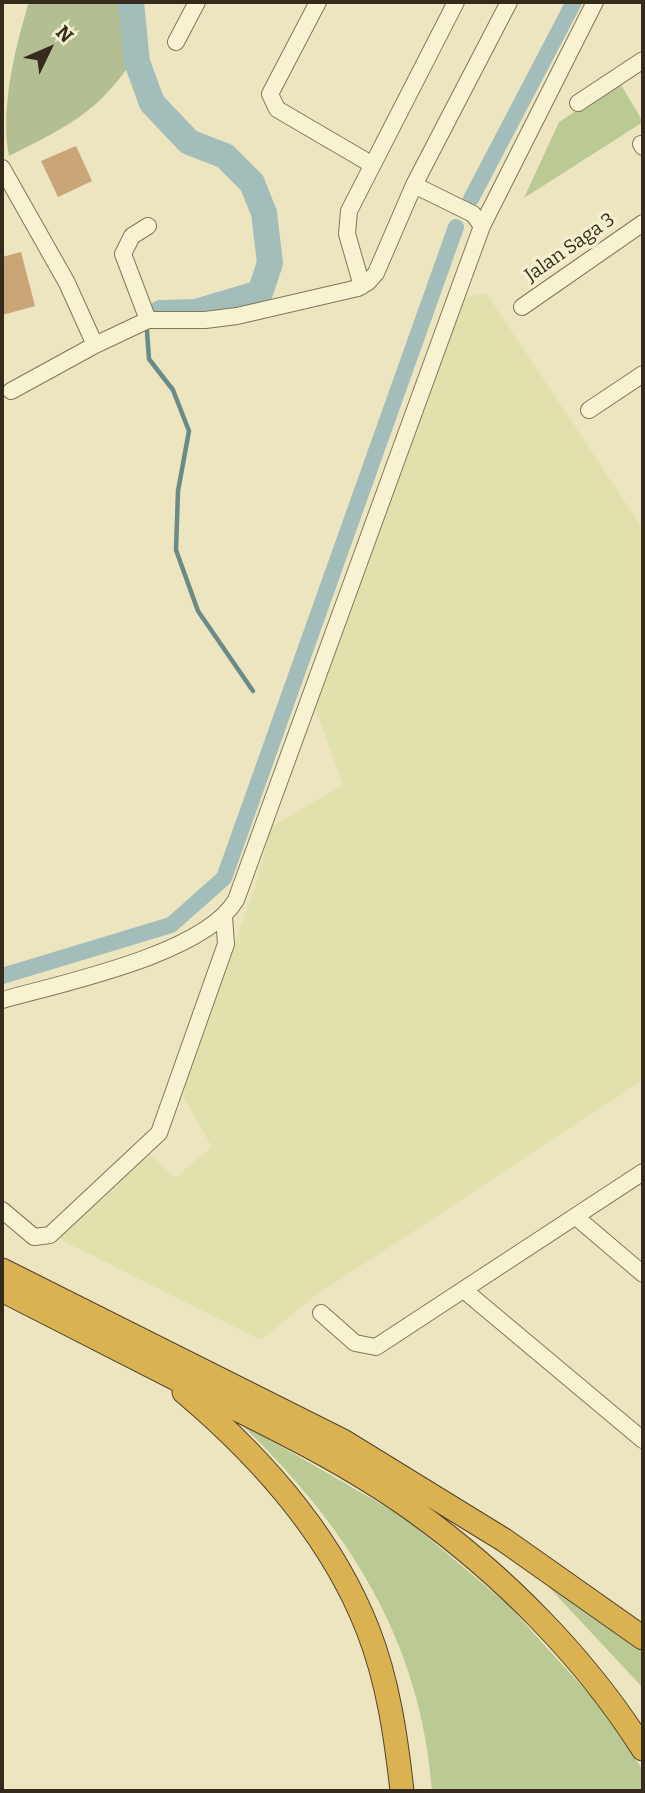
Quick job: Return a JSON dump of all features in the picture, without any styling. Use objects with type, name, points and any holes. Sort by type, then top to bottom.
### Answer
[{"type":"highway","points":[[2,1270],[302,1441],[411,1509],[469,1553],[518,1596],[619,1711],[643,1749]]},
{"type":"highway","points":[[2,1290],[343,1441],[504,1540],[643,1638]]},
{"type":"highway","points":[[165,1362],[309,1426],[423,1502],[475,1542],[528,1589],[627,1701],[643,1726]]},
{"type":"highway","points":[[165,1362],[265,1468],[317,1534],[344,1580],[373,1645],[394,1723],[402,1791]]},
{"type":"street","points":[[176,42],[197,2]]},
{"type":"street","points":[[318,2],[270,94],[276,109],[371,164]]},
{"type":"street","points":[[362,286],[347,234],[349,211],[457,2]]},
{"type":"street","points":[[11,391],[95,345],[148,320],[205,320],[237,316],[362,286],[376,273],[414,185],[509,2]]},
{"type":"street","points":[[2,1000],[164,952],[202,933],[224,917],[248,875],[482,226],[595,2]]},
{"type":"street","points":[[578,103],[643,60]]},
{"type":"street","points":[[2,168],[67,283],[95,345]]},
{"type":"street","points":[[414,185],[468,212],[482,226]]},
{"type":"street","name":"Jalan Saga 3","points":[[522,307],[643,223]]},
{"type":"street","points":[[148,226],[132,236],[123,254],[148,320]]},
{"type":"street","points":[[589,411],[643,374]]},
{"type":"street","points":[[2,1210],[34,1237],[50,1235],[159,1133],[226,944],[224,917]]},
{"type":"street","points":[[320,1313],[355,1343],[376,1347],[643,1172]]},
{"type":"street","points":[[576,1217],[643,1274]]},
{"type":"street","points":[[465,1291],[643,1440]]},
{"type":"green space","points":[[29,2],[119,2],[132,61],[106,94],[78,118],[9,156],[6,119],[10,79]]},
{"type":"green space","points":[[620,83],[643,122],[524,198],[559,122]]},
{"type":"green space","points":[[486,293],[643,529],[643,1080],[315,1296],[261,1340],[58,1238],[149,1153],[175,1178],[212,1147],[184,1098],[186,1066],[206,1023],[256,884],[271,827],[343,785],[314,704],[459,299]]},
{"type":"green space","points":[[239,1422],[405,1518],[507,1604],[609,1716],[643,1771],[643,1791],[432,1791],[425,1736],[412,1684],[394,1635],[372,1588],[313,1502],[278,1461]]},
{"type":"green space","points":[[532,1569],[643,1650],[643,1688]]},
{"type":"building","points":[[76,146],[92,181],[58,197],[41,161]]},
{"type":"building","points":[[21,252],[35,306],[2,315],[2,257]]},
{"type":"waterway","points":[[131,2],[137,62],[152,103],[189,142],[225,156],[252,183],[264,213],[270,263],[260,293],[196,312],[161,313]]},
{"type":"waterway","points":[[471,199],[574,2]]},
{"type":"waterway","points":[[2,976],[171,925],[224,878],[456,227]]},
{"type":"waterway","points":[[147,331],[149,359],[173,390],[189,431],[178,491],[176,550],[198,611],[253,691]]}]
